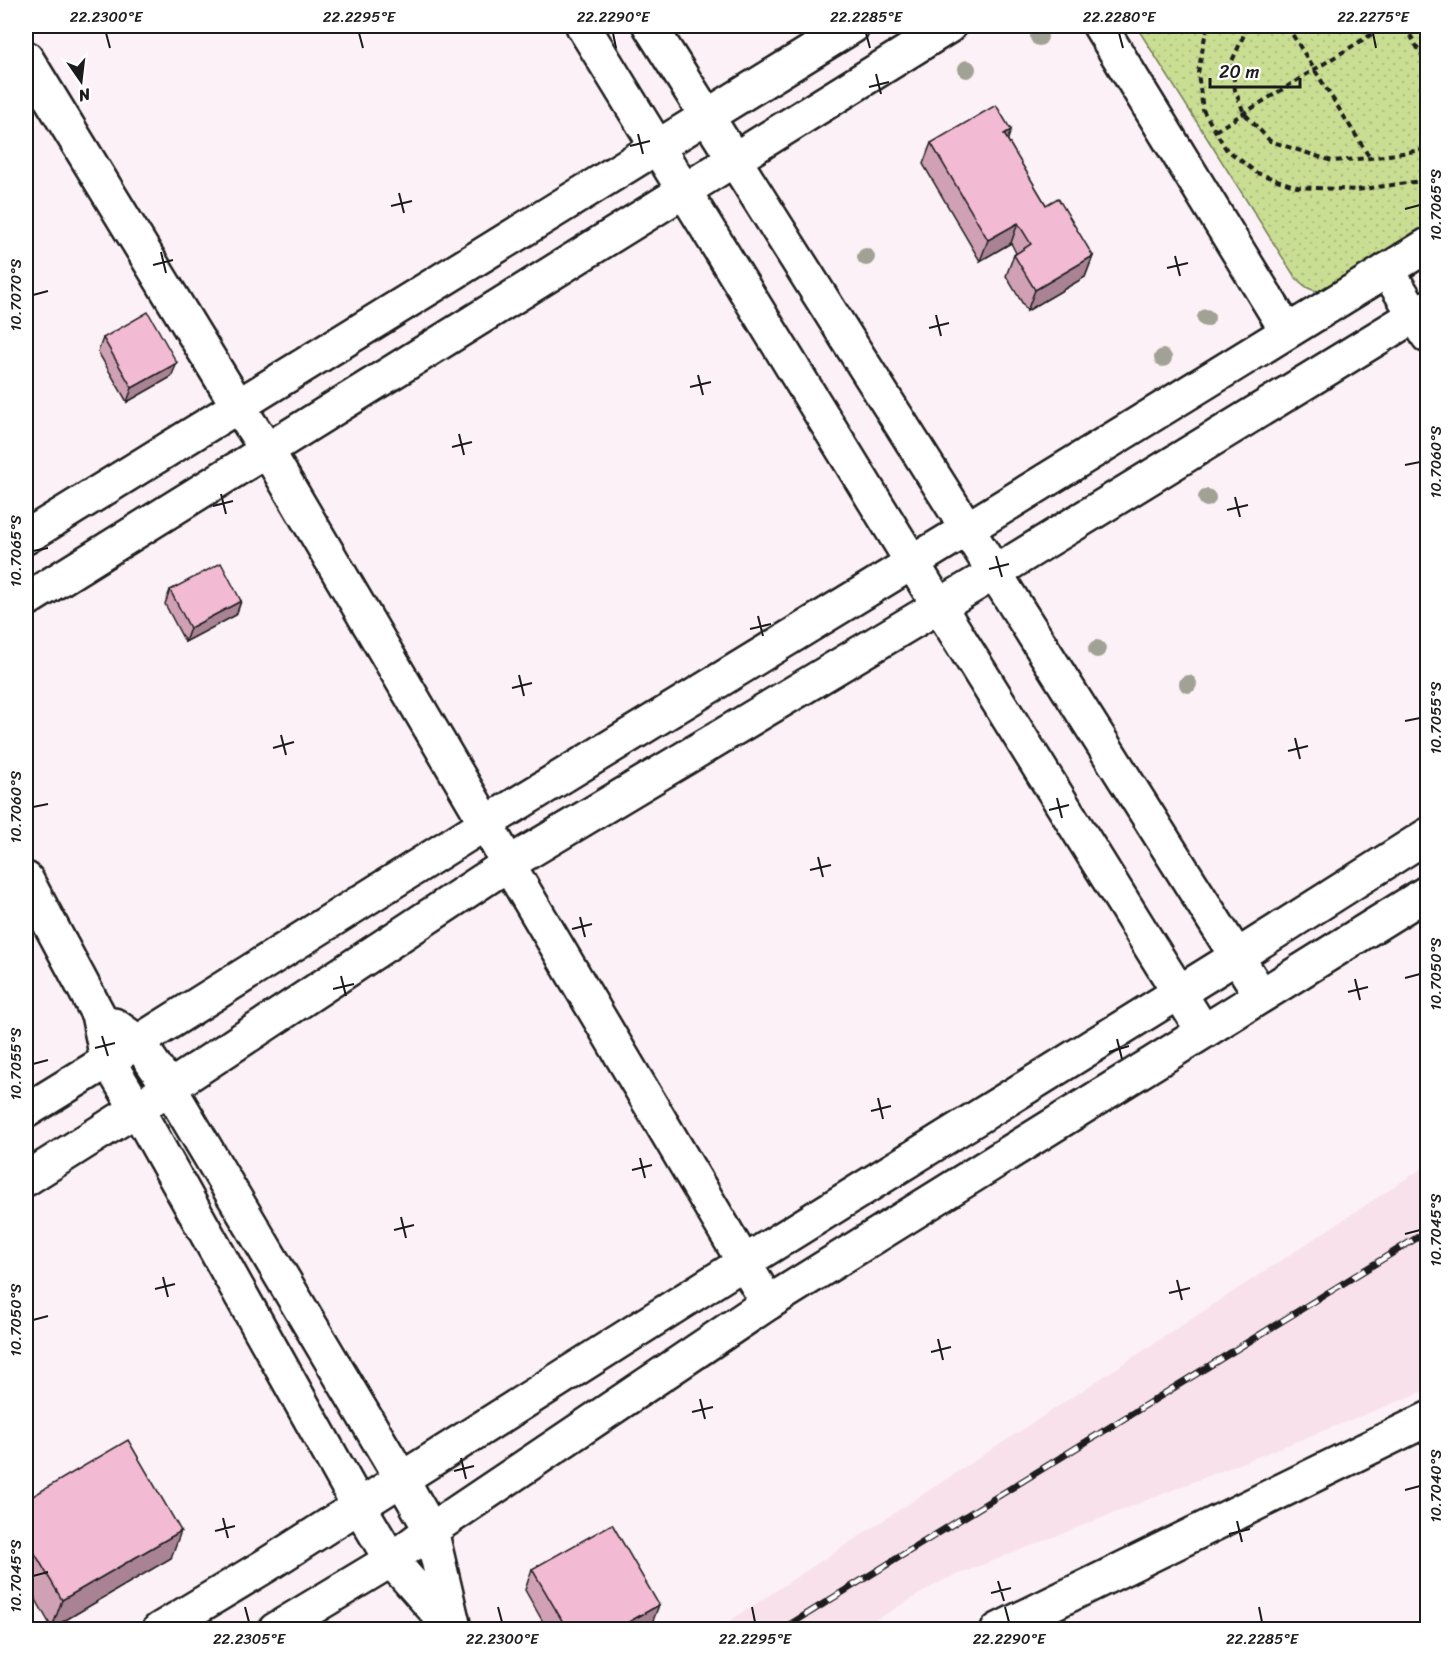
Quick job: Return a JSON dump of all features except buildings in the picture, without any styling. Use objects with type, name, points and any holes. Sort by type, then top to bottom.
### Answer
[{"type":"street","points":[[583,26],[1203,1031]]},
{"type":"street","points":[[650,26],[1261,995]]},
{"type":"street","points":[[26,537],[853,26]]},
{"type":"street","points":[[26,600],[949,26]]},
{"type":"street","points":[[1100,26],[1287,331]]},
{"type":"street","points":[[26,58],[267,450],[508,864],[768,1303]]},
{"type":"street","points":[[26,1110],[486,823],[1428,245]]},
{"type":"street","points":[[26,1179],[137,1109],[508,864],[1423,319],[1387,270]]},
{"type":"street","points":[[159,1629],[265,1566],[743,1263],[1428,835]]},
{"type":"street","points":[[26,879],[98,1014],[107,1059],[359,1506],[391,1560],[454,1629]]},
{"type":"street","points":[[275,1629],[391,1560],[768,1303],[1428,892]]},
{"type":"street","points":[[98,1014],[138,1042],[169,1087],[432,1530],[454,1629]]},
{"type":"street","points":[[998,1629],[1428,1419]]},
{"type":"path","points":[[1207,26],[1198,73],[1203,110],[1226,149],[1257,173],[1297,187],[1356,190],[1428,180]]},
{"type":"path","points":[[1248,26],[1232,61],[1235,90],[1244,112],[1270,141],[1332,161],[1370,159],[1428,149]]},
{"type":"path","points":[[1287,26],[1370,159]]},
{"type":"path","points":[[1215,130],[1385,26]]},
{"type":"path","points":[[1405,26],[1428,66]]},
{"type":"shaded area","points":[[1427,1165],[1427,1390],[944,1580],[860,1629],[717,1629]]},
{"type":"green space","points":[[1136,26],[1427,26],[1427,228],[1324,290],[1311,290],[1305,286],[1295,277]]},
{"type":"railway","points":[[781,1630],[1428,1231]]}]
